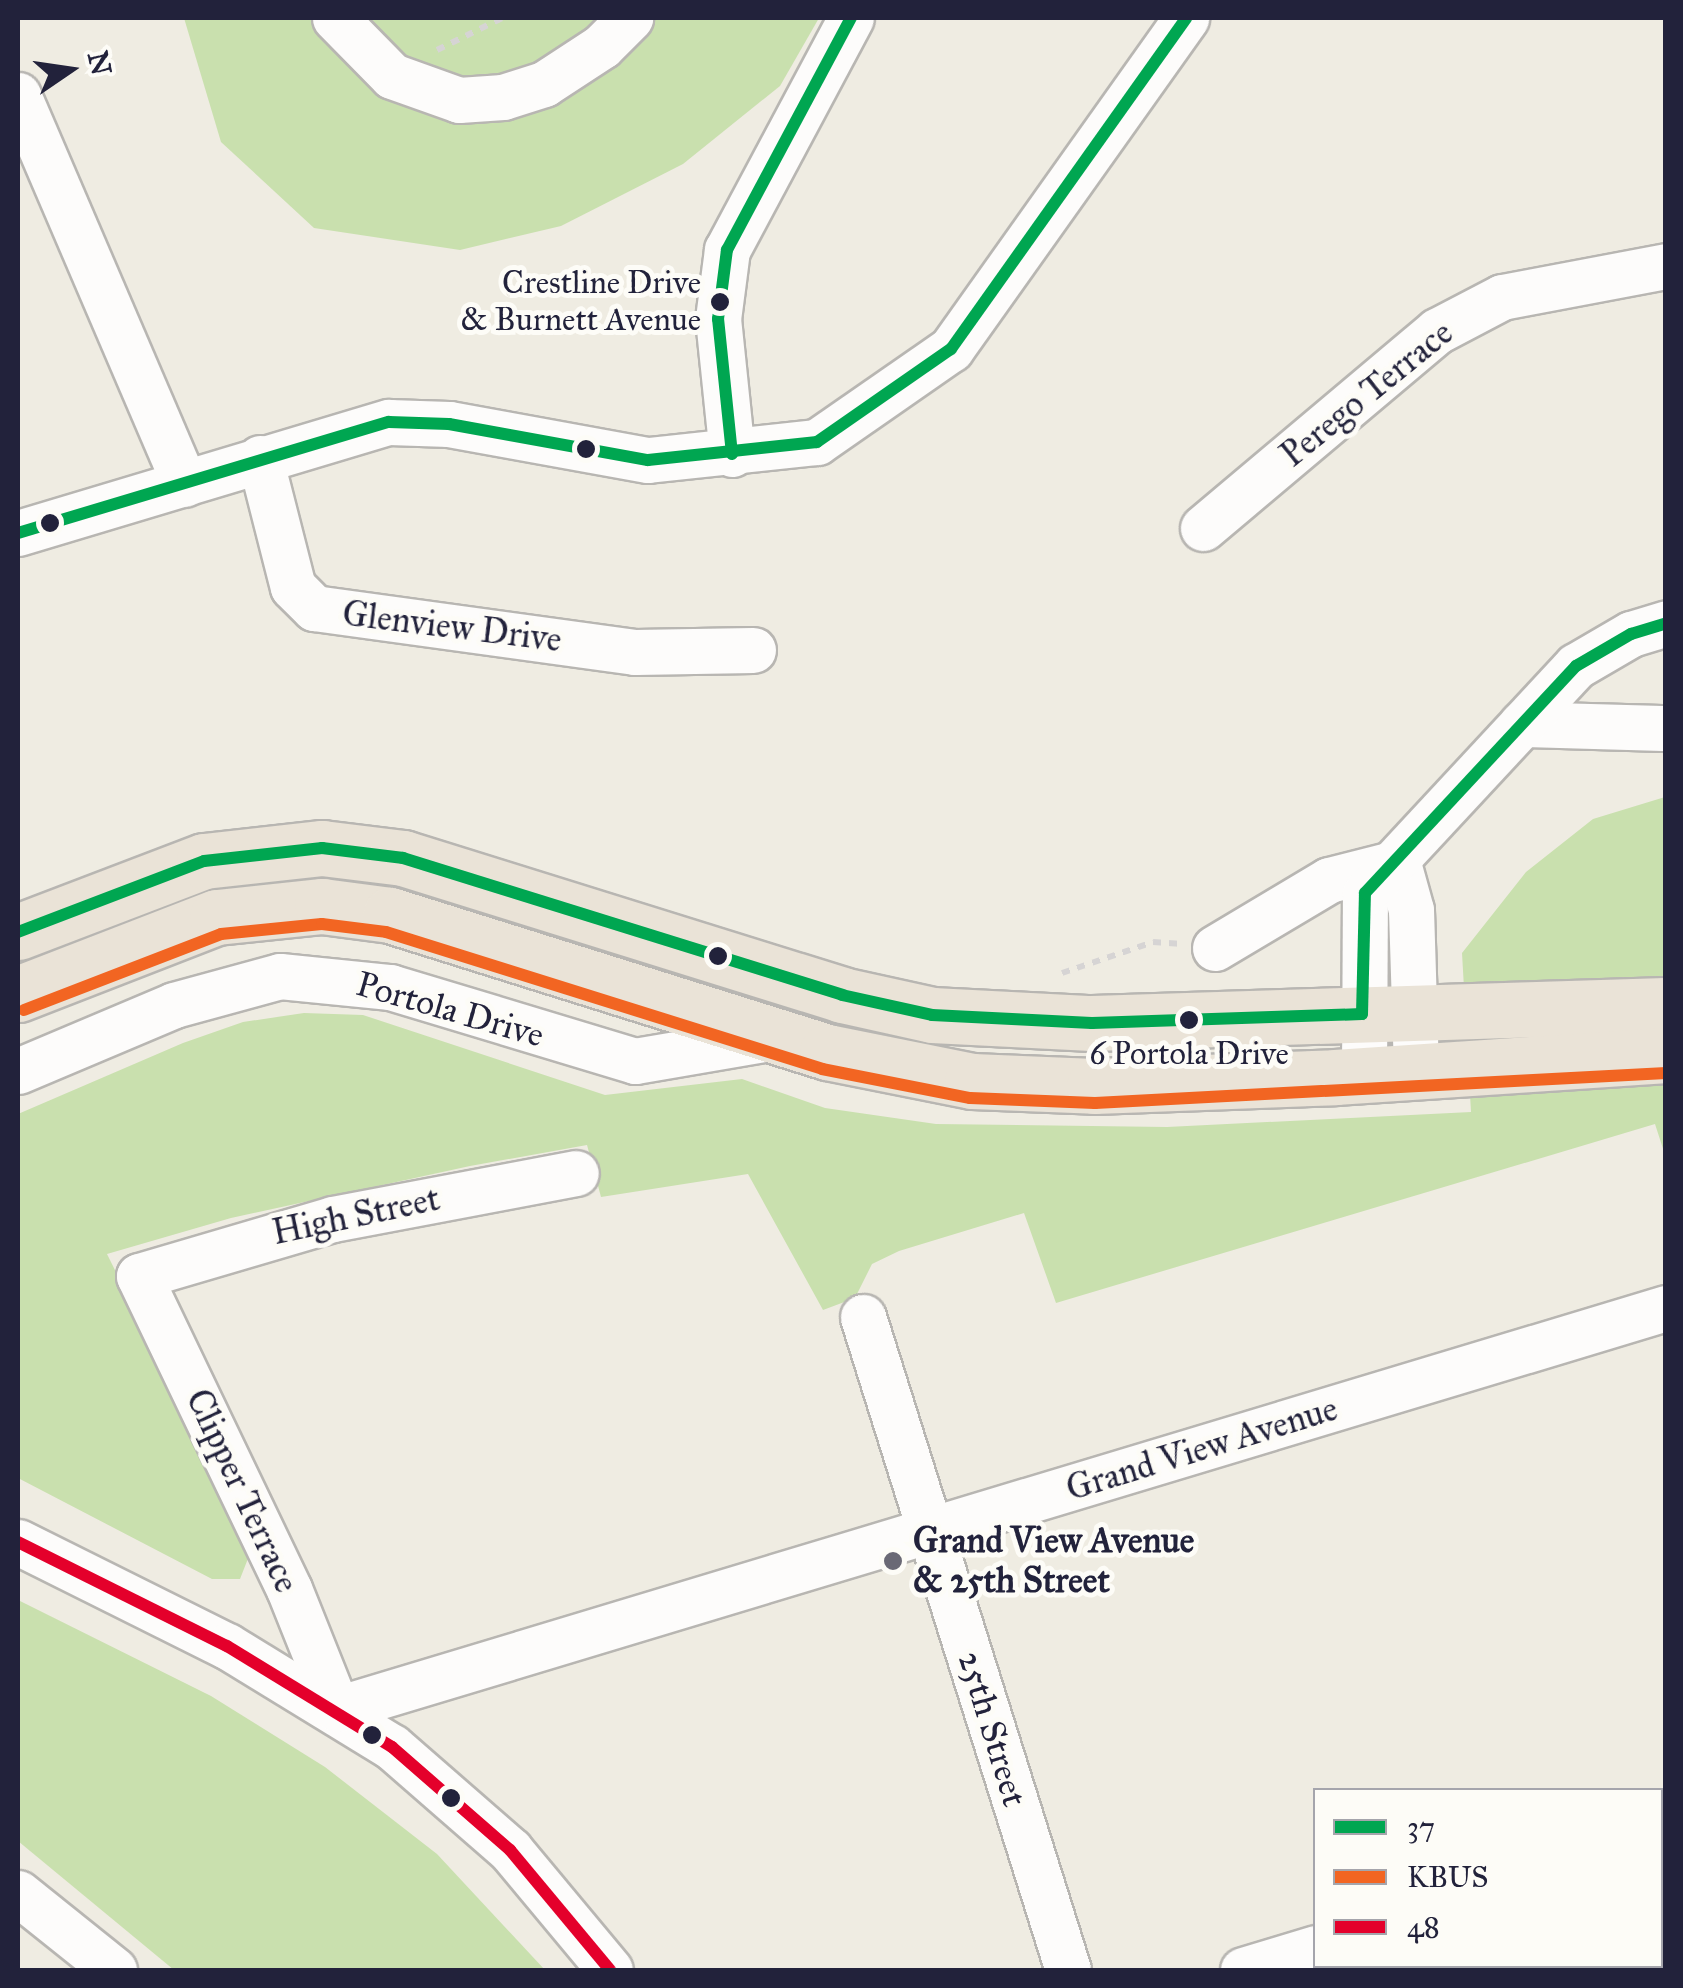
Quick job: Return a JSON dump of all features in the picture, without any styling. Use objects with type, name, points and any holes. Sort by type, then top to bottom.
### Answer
[{"type":"main road","points":[[18,932],[204,861],[283,850],[364,851],[452,872],[842,995],[932,1015],[1017,1023],[1666,1005]]},
{"type":"main road","name":"Portola Drive","points":[[18,994],[200,922],[322,906],[423,924],[775,1036],[924,1075],[1016,1084],[1390,1074],[1666,1056]]},
{"type":"street","points":[[335,18],[392,76],[459,100],[502,97],[544,84],[602,46],[630,18]]},
{"type":"street","points":[[732,454],[718,319],[727,250],[851,18]]},
{"type":"street","points":[[18,532],[185,484],[349,430],[410,420],[634,459],[732,454],[816,442],[952,349],[1186,18]]},
{"type":"street","points":[[18,95],[185,484]]},
{"type":"street","name":"Perego Terrace","points":[[1203,528],[1437,331],[1502,298],[1666,266]]},
{"type":"street","name":"Glenview Drive","points":[[260,458],[293,587],[314,608],[660,654],[754,650]]},
{"type":"street","points":[[1215,948],[1329,880],[1398,863],[1576,666],[1630,634],[1666,623]]},
{"type":"street","points":[[1522,724],[1666,728]]},
{"type":"street","points":[[1390,1074],[1388,1013],[1411,910],[1398,863]]},
{"type":"street","name":"Portola Drive","points":[[18,1071],[174,1005],[280,976],[390,987],[635,1062],[775,1036]]},
{"type":"street","name":"High Street","points":[[139,1276],[333,1220],[576,1173]]},
{"type":"street","name":"Clipper Terrace","points":[[139,1276],[289,1589],[337,1709]]},
{"type":"street","name":"Grand View Avenue","points":[[337,1709],[1666,1308]]},
{"type":"street","name":"25th Street","points":[[863,1317],[1068,1970]]},
{"type":"street","points":[[18,1542],[226,1646],[337,1709],[392,1747],[510,1850],[610,1970]]},
{"type":"street","points":[[18,1893],[114,1970]]},
{"type":"street","points":[[1243,1970],[1313,1949]]},
{"type":"path","points":[[434,52],[502,18]]},
{"type":"path","points":[[1017,1023],[1043,980],[1153,942],[1215,948]]},
{"type":"green space","points":[[184,18],[819,18],[780,86],[683,164],[561,226],[460,250],[314,228],[221,142]]},
{"type":"green space","points":[[1665,797],[1665,1155],[1655,1124],[1056,1303],[1024,1213],[899,1251],[872,1264],[855,1298],[823,1310],[748,1174],[601,1197],[587,1145],[470,1166],[231,1218],[107,1254],[240,1522],[249,1556],[240,1579],[212,1579],[18,1478],[18,1114],[183,1043],[243,1022],[304,1013],[363,1015],[605,1095],[742,1079],[825,1108],[936,1124],[1167,1127],[1471,1112],[1462,953],[1526,872],[1593,819]]},
{"type":"green space","points":[[18,1600],[211,1696],[325,1767],[437,1854],[545,1970],[174,1970],[18,1841]]},
{"type":"transit line","name":"37","points":[[732,454],[718,319],[727,250],[851,18]]},
{"type":"transit line","name":"37","points":[[18,533],[389,422],[449,424],[648,460],[817,442],[951,349],[1186,18]]},
{"type":"transit line","name":"37","points":[[18,932],[204,861],[322,848],[403,858],[842,995],[932,1015],[1092,1023],[1362,1014],[1365,893],[1576,666],[1631,634],[1666,623]]},
{"type":"transit line","name":"KBUS","points":[[24,1010],[221,934],[322,924],[386,932],[822,1069],[970,1098],[1095,1103],[1666,1073]]},
{"type":"transit line","name":"48","points":[[18,1542],[227,1646],[392,1747],[510,1850],[610,1970]]},
{"type":"place","name":"Crestline Drive & Burnett Avenue","points":[[720,302]]},
{"type":"place","name":"6 Portola Drive","points":[[1189,1020]]},
{"type":"place","name":"Grand View Avenue & 25th Street","points":[[893,1561]]}]
